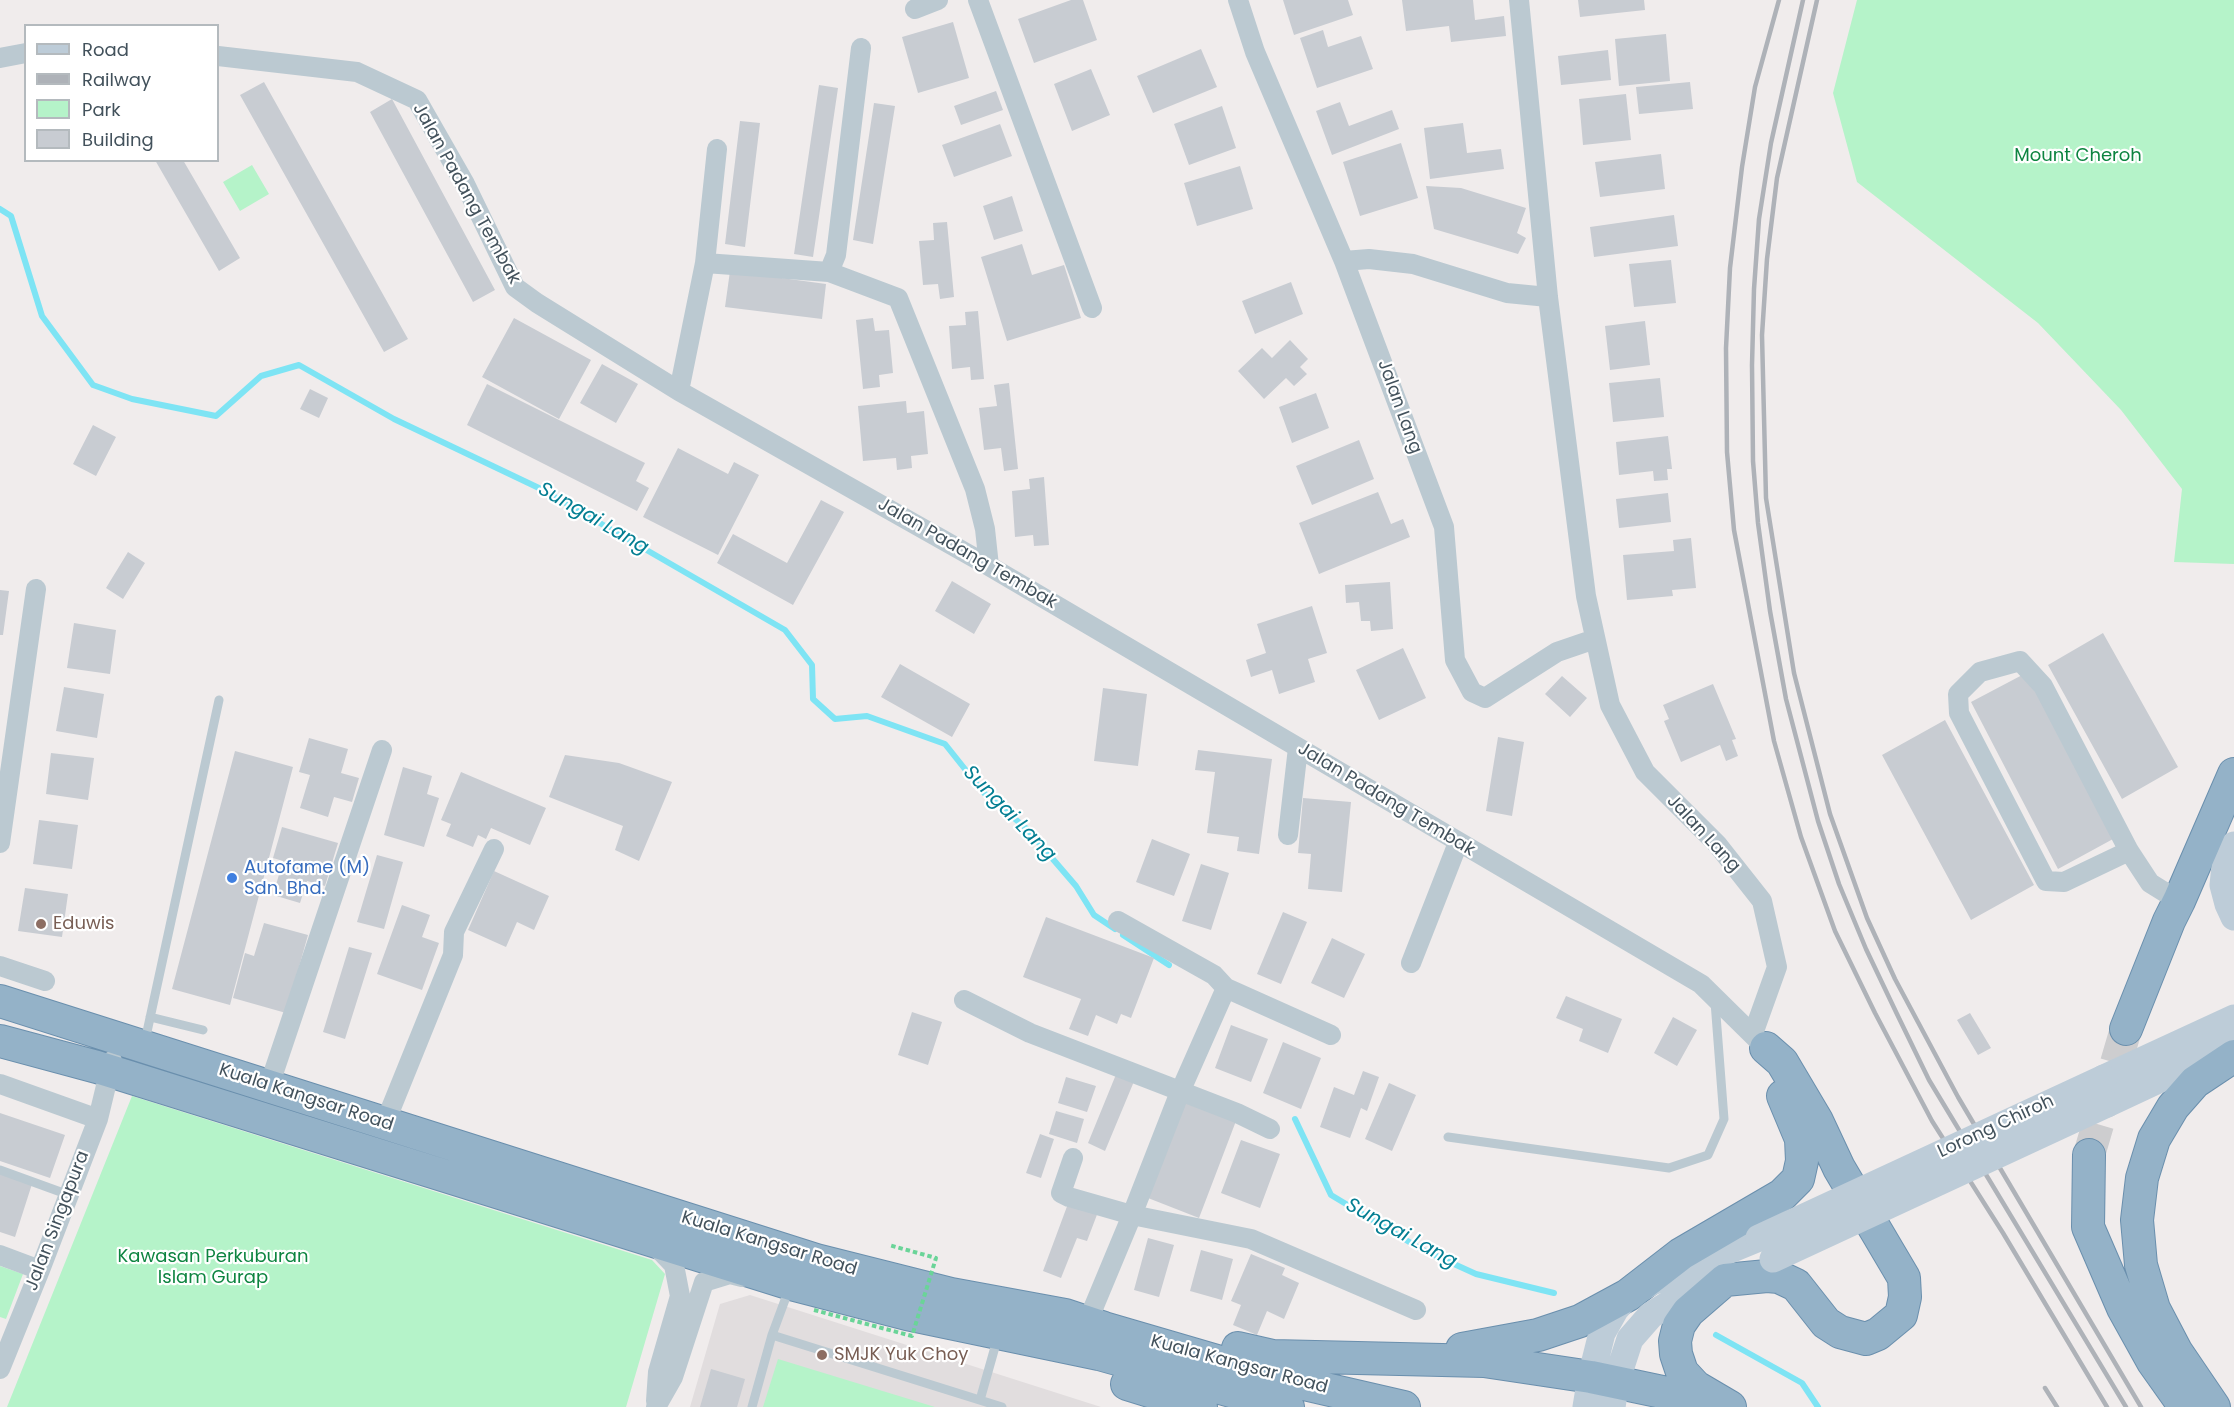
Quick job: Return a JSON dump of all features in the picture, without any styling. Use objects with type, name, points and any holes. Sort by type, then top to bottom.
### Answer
[{"type":"highway","points":[[2126,1029],[2169,921],[2226,806],[2234,774]]},
{"type":"highway","name":"Kuala Kangsar Road","points":[[0,1001],[137,1033],[269,1086],[816,1260],[951,1294],[1079,1313],[1104,1328],[1265,1375],[1404,1407]]},
{"type":"highway","name":"Kuala Kangsar Road","points":[[0,1041],[110,1071],[779,1280],[907,1314],[1099,1354],[1288,1407]]},
{"type":"highway","points":[[1731,1407],[1696,1387],[1682,1372],[1676,1354],[1675,1341],[1679,1325],[1688,1312],[1725,1280],[1779,1277],[1796,1285],[1826,1323],[1840,1332],[1866,1339],[1878,1334],[1901,1315],[1905,1297],[1904,1278],[1839,1168],[1817,1121],[1782,1062],[1760,1041]]},
{"type":"highway","points":[[1411,1358],[1538,1335],[1580,1321],[1628,1295],[1681,1254],[1782,1195],[1798,1179],[1802,1161],[1801,1139],[1760,1041]]},
{"type":"highway","points":[[2214,1407],[2176,1351],[2154,1309],[2141,1266],[2137,1220],[2142,1178],[2154,1139],[2173,1107],[2195,1082],[2234,1056]]},
{"type":"highway","points":[[2089,1155],[2088,1227],[2123,1308],[2154,1362],[2185,1407]]},
{"type":"highway","points":[[1079,1313],[1273,1356],[1484,1361],[1606,1389],[1731,1407]]},
{"type":"highway","points":[[907,1314],[995,1347],[1091,1372],[1201,1407]]},
{"type":"main road","points":[[2234,845],[2225,866],[2223,885],[2234,916]]},
{"type":"main road","name":"Lorong Chiroh","points":[[1766,1249],[2105,1091],[2234,1018]]},
{"type":"main road","name":"Lorong Chiroh","points":[[2105,1091],[2234,1044]]},
{"type":"main road","points":[[1586,1407],[1606,1389],[1630,1339],[1651,1315],[1677,1299],[1725,1280],[1766,1249]]},
{"type":"main road","points":[[1606,1389],[1602,1333],[1615,1310],[1628,1295],[1652,1282],[1766,1249]]},
{"type":"street","points":[[915,9],[938,0]]},
{"type":"street","points":[[978,0],[1092,308]]},
{"type":"street","name":"Jalan Lang","points":[[1238,0],[1255,52],[1344,261],[1444,527],[1455,660],[1472,692],[1485,698],[1557,652],[1595,639]]},
{"type":"street","name":"Jalan Lang","points":[[1519,0],[1548,297],[1586,596],[1610,705],[1645,772],[1717,844],[1762,901],[1777,967],[1760,1041]]},
{"type":"street","points":[[829,272],[836,255],[861,48]]},
{"type":"street","points":[[0,58],[24,53]]},
{"type":"street","name":"Jalan Padang Tembak","points":[[219,56],[357,72],[417,100],[465,184],[515,287],[537,303],[680,391],[989,566],[1701,984],[1760,1041]]},
{"type":"street","points":[[680,391],[705,263],[717,149]]},
{"type":"street","points":[[1344,261],[1369,259],[1413,264],[1507,293],[1548,297]]},
{"type":"street","points":[[705,263],[829,272],[898,298],[975,489],[985,529],[989,566]]},
{"type":"street","points":[[0,843],[36,589]]},
{"type":"street","points":[[2129,851],[2064,882],[2046,881],[1959,713],[1958,694],[1980,672],[2020,661],[2043,686],[2129,851],[2150,883],[2180,901]]},
{"type":"street","points":[[1288,835],[1298,748]]},
{"type":"street","points":[[269,1086],[382,750]]},
{"type":"street","points":[[1411,963],[1458,843]]},
{"type":"street","points":[[385,1123],[453,955],[454,932],[494,849]]},
{"type":"street","points":[[1118,921],[1214,975],[1226,988],[1331,1035]]},
{"type":"street","points":[[0,966],[45,981]]},
{"type":"street","points":[[1079,1313],[1132,1215],[1180,1092],[1226,988]]},
{"type":"street","points":[[964,1000],[1030,1033],[1237,1113],[1270,1129]]},
{"type":"street","name":"Jalan Singapura","points":[[0,1369],[7,1332],[40,1270],[98,1119],[110,1071],[137,1033]]},
{"type":"street","points":[[0,1084],[98,1119]]},
{"type":"street","points":[[1073,1158],[1061,1193],[1069,1197],[1132,1215],[1251,1239],[1416,1311]]},
{"type":"street","points":[[649,1239],[674,1265],[680,1296],[658,1372],[656,1407]]},
{"type":"street","points":[[0,1255],[40,1270]]},
{"type":"street","points":[[656,1407],[673,1377],[704,1282],[730,1274],[751,1279],[779,1280]]},
{"type":"lane","points":[[203,1030],[137,1033],[219,700]]},
{"type":"lane","points":[[1448,1137],[1669,1168],[1708,1155],[1724,1119],[1715,996]]},
{"type":"lane","points":[[0,1170],[69,1195]]},
{"type":"lane","points":[[752,1407],[772,1335],[779,1280]]},
{"type":"lane","points":[[772,1335],[1002,1407]]},
{"type":"lane","points":[[980,1400],[995,1347]]},
{"type":"path","points":[[813,1310],[912,1336],[936,1258],[889,1245]]},
{"type":"shaded area","name":"SMJK Yuk Choy","points":[[750,1295],[1101,1407],[690,1407],[720,1304]]},
{"type":"green space","name":"Mount Cheroh","points":[[1857,0],[2234,0],[2234,564],[2174,562],[2182,489],[2121,410],[2038,323],[1857,182],[1833,93]]},
{"type":"green space","points":[[252,165],[269,194],[240,211],[223,182]]},
{"type":"green space","name":"Kawasan Perkuburan Islam Gurap","points":[[132,1096],[652,1260],[665,1274],[626,1407],[7,1407]]},
{"type":"green space","points":[[0,1266],[23,1274],[6,1319],[0,1317]]},
{"type":"green space","points":[[778,1359],[935,1407],[763,1407]]},
{"type":"building","points":[[1071,0],[1083,0],[1097,40],[1034,63],[1018,19]]},
{"type":"building","points":[[1283,0],[1348,0],[1353,15],[1294,35]]},
{"type":"building","points":[[1402,0],[1473,0],[1475,20],[1504,16],[1506,36],[1451,42],[1449,26],[1406,31]]},
{"type":"building","points":[[1578,0],[1644,0],[1645,10],[1580,17]]},
{"type":"building","points":[[953,22],[969,78],[918,93],[902,37]]},
{"type":"building","points":[[1323,30],[1328,47],[1361,36],[1373,69],[1317,88],[1300,38]]},
{"type":"building","points":[[1666,34],[1670,81],[1619,86],[1615,39]]},
{"type":"building","points":[[1201,49],[1217,87],[1153,113],[1137,76]]},
{"type":"building","points":[[1608,50],[1611,80],[1561,85],[1558,56]]},
{"type":"building","points":[[1091,69],[1110,115],[1072,131],[1054,84]]},
{"type":"building","points":[[264,82],[408,339],[384,352],[240,95]]},
{"type":"building","points":[[1690,82],[1693,109],[1639,114],[1636,87]]},
{"type":"building","points":[[819,85],[838,88],[813,257],[794,254]]},
{"type":"building","points":[[996,91],[1003,110],[961,125],[954,106]]},
{"type":"building","points":[[1626,94],[1631,140],[1583,145],[1579,99]]},
{"type":"building","points":[[392,99],[495,290],[473,302],[370,112]]},
{"type":"building","points":[[1340,102],[1349,126],[1392,110],[1399,129],[1332,155],[1316,111]]},
{"type":"building","points":[[874,103],[895,106],[873,244],[853,240]]},
{"type":"building","points":[[1222,106],[1236,148],[1189,165],[1174,124]]},
{"type":"building","points":[[740,121],[760,123],[745,247],[725,244]]},
{"type":"building","points":[[1463,123],[1467,153],[1501,149],[1504,169],[1430,179],[1424,128]]},
{"type":"building","points":[[1000,124],[1012,156],[954,177],[942,145]]},
{"type":"building","points":[[1401,143],[1418,198],[1360,216],[1343,162]]},
{"type":"building","points":[[1661,154],[1665,189],[1600,197],[1595,162]]},
{"type":"building","points":[[156,162],[184,162],[240,258],[219,271]]},
{"type":"building","points":[[1240,166],[1253,209],[1197,226],[1184,183]]},
{"type":"building","points":[[1426,186],[1461,188],[1526,208],[1517,233],[1526,238],[1518,254],[1434,229]]},
{"type":"building","points":[[1012,196],[1023,231],[994,240],[983,206]]},
{"type":"building","points":[[1674,215],[1678,246],[1594,257],[1590,227]]},
{"type":"building","points":[[947,222],[954,297],[940,299],[938,284],[923,285],[919,241],[934,240],[933,223]]},
{"type":"building","points":[[1022,244],[1032,275],[1064,265],[1081,318],[1007,341],[981,257]]},
{"type":"building","points":[[1671,260],[1676,303],[1634,307],[1629,264]]},
{"type":"building","points":[[730,271],[826,284],[822,319],[725,307]]},
{"type":"building","points":[[1291,282],[1303,314],[1255,334],[1242,301]]},
{"type":"building","points":[[978,311],[984,379],[971,380],[970,367],[952,369],[949,326],[966,325],[965,312]]},
{"type":"building","points":[[514,318],[591,360],[559,419],[482,377]]},
{"type":"building","points":[[873,318],[875,331],[889,330],[893,373],[879,375],[880,387],[863,389],[856,320]]},
{"type":"building","points":[[1645,321],[1650,365],[1610,370],[1605,326]]},
{"type":"building","points":[[1290,340],[1308,359],[1300,367],[1307,374],[1294,386],[1286,378],[1264,399],[1238,371],[1262,348],[1272,358]]},
{"type":"building","points":[[602,364],[638,384],[616,423],[580,403]]},
{"type":"building","points":[[1660,378],[1664,417],[1613,422],[1609,383]]},
{"type":"building","points":[[1009,383],[1018,469],[1004,471],[1001,448],[984,450],[979,408],[997,406],[994,385]]},
{"type":"building","points":[[487,384],[645,463],[636,481],[649,488],[637,511],[467,425]]},
{"type":"building","points":[[310,389],[328,398],[319,418],[300,409]]},
{"type":"building","points":[[1316,393],[1329,428],[1292,443],[1279,407]]},
{"type":"building","points":[[906,401],[907,413],[924,411],[928,454],[911,456],[912,468],[897,470],[896,458],[863,461],[858,406]]},
{"type":"building","points":[[93,425],[116,437],[96,476],[73,464]]},
{"type":"building","points":[[1668,436],[1672,469],[1667,469],[1668,480],[1654,481],[1653,471],[1619,475],[1616,442]]},
{"type":"building","points":[[1359,440],[1374,479],[1312,505],[1296,466]]},
{"type":"building","points":[[678,448],[728,474],[734,462],[759,475],[718,555],[643,517]]},
{"type":"building","points":[[1044,477],[1049,545],[1034,546],[1033,535],[1015,537],[1012,491],[1030,489],[1029,479]]},
{"type":"building","points":[[1378,492],[1391,524],[1403,519],[1410,537],[1319,574],[1299,523]]},
{"type":"building","points":[[1668,493],[1671,522],[1619,528],[1616,499]]},
{"type":"building","points":[[821,500],[844,512],[793,605],[717,563],[733,534],[787,563]]},
{"type":"building","points":[[1691,538],[1696,588],[1672,590],[1673,596],[1627,600],[1623,555],[1674,551],[1673,540]]},
{"type":"building","points":[[128,552],[145,563],[123,599],[106,588]]},
{"type":"building","points":[[952,581],[991,604],[974,634],[935,611]]},
{"type":"building","points":[[1390,582],[1393,629],[1371,631],[1370,621],[1361,621],[1359,602],[1346,603],[1345,585]]},
{"type":"building","points":[[0,590],[9,591],[3,635],[0,635]]},
{"type":"building","points":[[1312,606],[1327,653],[1308,659],[1315,682],[1279,694],[1272,670],[1251,677],[1246,660],[1266,653],[1257,624]]},
{"type":"building","points":[[74,623],[116,630],[110,674],[67,668]]},
{"type":"building","points":[[2103,633],[2178,767],[2122,799],[2048,665]]},
{"type":"building","points":[[1403,648],[1426,698],[1379,720],[1356,670]]},
{"type":"building","points":[[900,664],[970,704],[952,737],[881,697]]},
{"type":"building","points":[[2026,673],[2113,839],[2058,869],[1971,702]]},
{"type":"building","points":[[1562,676],[1587,698],[1570,717],[1545,694]]},
{"type":"building","points":[[1713,684],[1736,739],[1732,740],[1738,756],[1726,761],[1720,745],[1681,762],[1664,721],[1669,719],[1663,705]]},
{"type":"building","points":[[64,687],[104,694],[97,738],[56,731]]},
{"type":"building","points":[[1103,688],[1147,694],[1138,766],[1094,761]]},
{"type":"building","points":[[1945,720],[2034,885],[1971,920],[1882,755]]},
{"type":"building","points":[[1498,737],[1524,742],[1512,816],[1486,811]]},
{"type":"building","points":[[309,738],[348,749],[341,773],[359,778],[352,802],[334,797],[328,817],[300,808],[310,775],[299,772]]},
{"type":"building","points":[[1198,750],[1272,759],[1259,854],[1237,851],[1239,837],[1207,833],[1215,772],[1195,770]]},
{"type":"building","name":"Autofame (M) Sdn. Bhd.","points":[[235,751],[293,767],[230,1005],[172,989]]},
{"type":"building","points":[[51,753],[94,758],[88,800],[46,794]]},
{"type":"building","points":[[565,755],[619,763],[672,782],[639,861],[615,850],[623,826],[549,797]]},
{"type":"building","points":[[403,767],[432,776],[427,794],[439,798],[424,847],[384,835]]},
{"type":"building","points":[[461,772],[546,808],[530,845],[491,828],[486,839],[478,835],[473,847],[446,836],[451,824],[441,820]]},
{"type":"building","points":[[1303,798],[1351,802],[1342,892],[1308,889],[1311,854],[1298,853]]},
{"type":"building","points":[[39,820],[78,825],[72,869],[33,864]]},
{"type":"building","points":[[282,827],[338,843],[325,886],[307,881],[300,903],[273,895],[283,861],[273,858]]},
{"type":"building","points":[[1152,839],[1190,854],[1174,896],[1136,882]]},
{"type":"building","points":[[377,855],[403,862],[384,929],[357,922]]},
{"type":"building","points":[[1201,864],[1229,873],[1211,930],[1182,921]]},
{"type":"building","points":[[494,871],[549,896],[534,930],[517,922],[506,947],[468,930]]},
{"type":"building","points":[[25,888],[68,894],[62,937],[18,931]]},
{"type":"building","points":[[402,905],[430,915],[422,937],[439,943],[422,990],[377,974]]},
{"type":"building","points":[[1283,912],[1307,922],[1281,984],[1257,974]]},
{"type":"building","points":[[1046,917],[1154,958],[1131,1018],[1121,1014],[1117,1024],[1096,1015],[1088,1036],[1069,1029],[1081,999],[1023,977]]},
{"type":"building","points":[[264,923],[308,935],[286,1013],[233,998],[245,953],[254,956]]},
{"type":"building","points":[[1332,938],[1365,954],[1344,998],[1311,983]]},
{"type":"building","points":[[349,947],[372,953],[345,1039],[323,1032]]},
{"type":"building","points":[[1566,996],[1622,1019],[1608,1053],[1579,1041],[1583,1029],[1556,1018]]},
{"type":"building","points":[[912,1012],[942,1022],[928,1065],[898,1055]]},
{"type":"building","points":[[1970,1013],[1991,1048],[1978,1055],[1957,1020]]},
{"type":"building","points":[[1673,1017],[1697,1030],[1677,1066],[1654,1053]]},
{"type":"building","points":[[1231,1025],[1268,1039],[1251,1082],[1215,1068]]},
{"type":"building","points":[[1283,1042],[1321,1058],[1301,1109],[1263,1093]]},
{"type":"building","points":[[1363,1071],[1379,1077],[1367,1111],[1361,1108],[1350,1138],[1320,1127],[1334,1087],[1354,1095]]},
{"type":"building","points":[[1117,1072],[1135,1079],[1105,1151],[1088,1143]]},
{"type":"building","points":[[1066,1077],[1096,1086],[1087,1112],[1058,1103]]},
{"type":"building","points":[[1389,1083],[1416,1095],[1392,1151],[1365,1139]]},
{"type":"building","points":[[1184,1101],[1236,1121],[1199,1218],[1148,1198]]},
{"type":"building","points":[[1056,1111],[1084,1119],[1077,1143],[1049,1134]]},
{"type":"building","points":[[0,1113],[65,1135],[50,1178],[0,1161]]},
{"type":"building","points":[[1040,1134],[1054,1139],[1041,1178],[1026,1173]]},
{"type":"building","points":[[1241,1140],[1280,1154],[1260,1208],[1221,1193]]},
{"type":"building","points":[[0,1174],[32,1184],[15,1237],[0,1232]]},
{"type":"building","points":[[1069,1201],[1098,1212],[1087,1241],[1077,1238],[1061,1278],[1043,1271]]},
{"type":"building","points":[[1148,1238],[1174,1245],[1159,1297],[1134,1290]]},
{"type":"building","points":[[1201,1250],[1233,1259],[1222,1300],[1190,1291]]},
{"type":"building","points":[[1251,1254],[1285,1268],[1282,1275],[1299,1283],[1284,1319],[1267,1311],[1257,1335],[1233,1325],[1241,1305],[1231,1301]]},
{"type":"building","points":[[711,1369],[745,1379],[737,1407],[700,1407]]},
{"type":"waterway","name":"Sungai Lang","points":[[0,209],[11,216],[42,316],[93,385],[132,399],[216,416],[261,376],[299,365],[394,419],[541,489],[785,630],[812,665],[813,699],[835,719],[867,716],[945,744],[984,793],[1027,829],[1076,886],[1094,915],[1115,929]]},
{"type":"waterway","name":"Sungai Lang","points":[[1123,935],[1169,965]]},
{"type":"waterway","name":"Sungai Lang","points":[[1295,1119],[1331,1195],[1421,1249],[1476,1274],[1554,1293]]},
{"type":"waterway","points":[[1716,1335],[1802,1383],[1818,1407]]},
{"type":"tunnel","points":[[2089,1155],[2126,1029]]},
{"type":"railway","points":[[1779,0],[1755,87],[1742,167],[1730,268],[1726,348],[1727,452],[1734,530],[1774,741],[1801,837],[1835,931],[1875,1013],[1932,1121],[2003,1233],[2107,1407]]},
{"type":"railway","points":[[1803,0],[1771,143],[1759,219],[1752,365],[1753,461],[1758,523],[1770,611],[1786,699],[1818,821],[1839,884],[1896,1012],[1929,1080],[2126,1407]]},
{"type":"railway","points":[[1817,0],[1777,178],[1767,259],[1762,335],[1766,498],[1794,673],[1830,814],[1867,918],[1895,979],[1958,1097],[2141,1407]]},
{"type":"railway","points":[[2045,1388],[2057,1407]]},
{"type":"place","name":"Autofame (M) Sdn. Bhd.","points":[[232,878]]},
{"type":"place","name":"Eduwis","points":[[41,924]]},
{"type":"place","name":"SMJK Yuk Choy","points":[[822,1355]]}]
